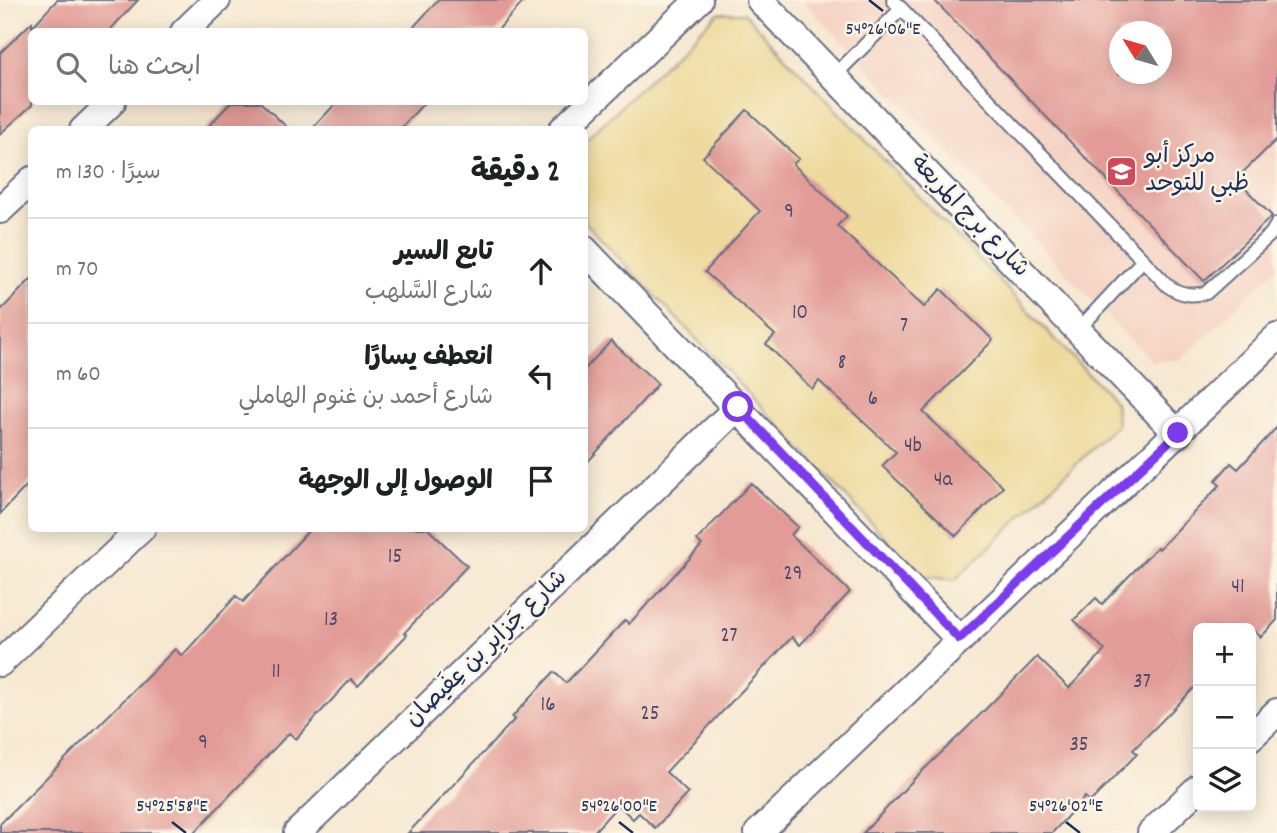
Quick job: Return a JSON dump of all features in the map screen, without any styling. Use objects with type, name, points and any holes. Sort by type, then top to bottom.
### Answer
[{"type":"street","points":[[188,28],[217,0]]},
{"type":"street","points":[[566,126],[699,0]]},
{"type":"street","name":"شارع برج المربعة","points":[[760,0],[1178,433]]},
{"type":"street","points":[[87,126],[109,105]]},
{"type":"street","points":[[0,210],[28,184]]},
{"type":"street","points":[[588,253],[959,639]]},
{"type":"street","points":[[758,833],[1277,337]]},
{"type":"street","name":"شارع جَزايِر بن عِفَيصان","points":[[297,833],[738,407]]},
{"type":"street","points":[[0,663],[138,532]]},
{"type":"street","points":[[1256,732],[1277,712]]},
{"type":"street","points":[[1151,833],[1193,793]]},
{"type":"lane","points":[[834,76],[897,4],[1176,292],[1196,295],[1206,293],[1271,234],[1277,224]]},
{"type":"lane","points":[[1078,330],[1143,260]]},
{"type":"shaded area","name":"مركز أبو ظبي للتوحد","points":[[802,0],[1277,0],[1277,268],[1181,360],[1151,361]]},
{"type":"sand","points":[[718,13],[744,13],[1115,402],[1117,425],[955,580],[922,576],[588,225],[588,138]]},
{"type":"building","points":[[57,0],[138,0],[112,28],[28,28],[28,105],[32,105],[0,134],[0,53],[32,22],[32,27]]},
{"type":"building","points":[[438,0],[525,0],[500,28],[413,28]]},
{"type":"building","points":[[934,0],[1277,0],[1277,139],[1236,179],[1272,216],[1204,281]]},
{"type":"building","points":[[228,105],[263,105],[286,126],[209,126]]},
{"type":"building","points":[[334,105],[422,105],[403,126],[315,126]]},
{"type":"building","points":[[747,110],[799,159],[793,164],[847,216],[837,226],[924,307],[941,289],[993,340],[923,412],[1003,487],[956,536],[882,466],[896,452],[819,381],[812,389],[766,344],[775,335],[705,272],[760,211],[703,157]]},
{"type":"building","points":[[28,282],[28,484],[0,514],[0,311]]},
{"type":"building","points":[[611,341],[658,384],[588,462],[588,366]]},
{"type":"building","points":[[1277,427],[1277,620],[1261,637],[1256,632],[1256,623],[1193,623],[1193,689],[1133,750],[1137,754],[1090,802],[1085,797],[1052,833],[863,833],[1037,657],[1069,688],[1105,650],[1074,620],[1096,598],[1102,604],[1157,547],[1159,549],[1220,485],[1215,481],[1231,463],[1238,469]]},
{"type":"building","points":[[751,483],[798,527],[791,535],[850,592],[800,645],[792,637],[666,772],[688,793],[655,828],[639,813],[633,819],[618,805],[593,833],[408,833],[515,719],[512,717],[554,672],[566,683],[625,620],[629,624],[702,545],[697,540]]},
{"type":"building","points":[[307,532],[431,532],[467,566],[358,686],[351,679],[296,739],[289,733],[194,833],[0,833],[0,824],[175,649],[182,656],[236,596],[243,602]]},
{"type":"place","name":"مركز أبو ظبي للتوحد","points":[[1122,171]]},
{"type":"route","points":[[738,407],[959,639],[1178,433]]}]
